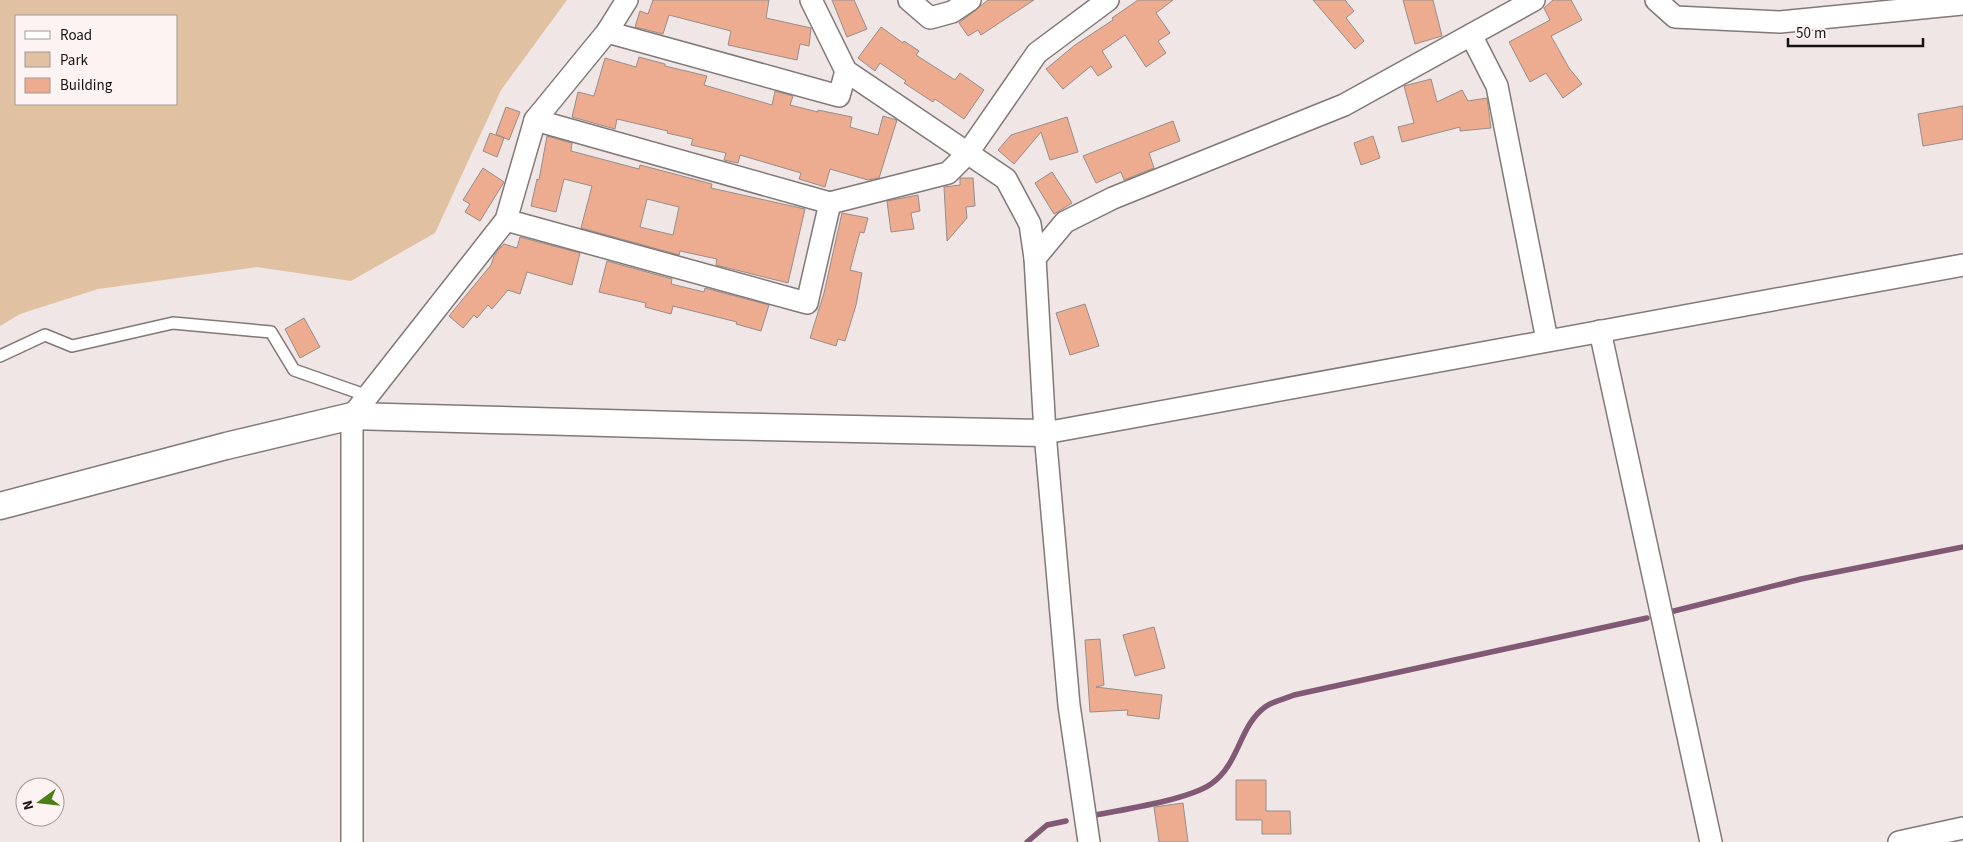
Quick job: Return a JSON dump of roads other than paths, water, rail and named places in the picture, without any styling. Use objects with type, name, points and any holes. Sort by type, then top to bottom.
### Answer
[{"type":"street","points":[[811,0],[846,72],[1006,179],[1030,224],[1035,258],[1045,433],[1069,705],[1089,842]]},
{"type":"street","points":[[909,0],[930,18],[952,12],[970,0]]},
{"type":"street","points":[[535,120],[830,203],[948,173],[967,154],[1037,53],[1108,0]]},
{"type":"street","points":[[1035,258],[1065,222],[1113,198],[1344,106],[1534,0]]},
{"type":"street","points":[[1656,0],[1675,17],[1780,22],[1963,4]]},
{"type":"street","points":[[352,842],[352,416],[506,220],[535,120],[607,32],[621,3]]},
{"type":"street","points":[[607,32],[839,96],[846,72]]},
{"type":"street","points":[[1471,35],[1497,86],[1547,340]]},
{"type":"street","points":[[506,220],[807,303],[830,203]]},
{"type":"street","points":[[0,506],[226,446],[352,416],[1045,433],[1963,265]]},
{"type":"street","points":[[1600,331],[1711,842]]},
{"type":"street","points":[[1899,842],[1963,828]]},
{"type":"lane","points":[[0,356],[45,335],[72,346],[173,323],[271,332],[294,370],[368,396]]},
{"type":"waterway","points":[[1666,613],[1801,579],[1963,547]]},
{"type":"waterway","points":[[1090,816],[1171,800],[1211,784],[1228,767],[1256,715],[1268,705],[1279,700],[1294,695],[1647,618]]},
{"type":"waterway","points":[[1027,842],[1047,825],[1066,821]]}]
